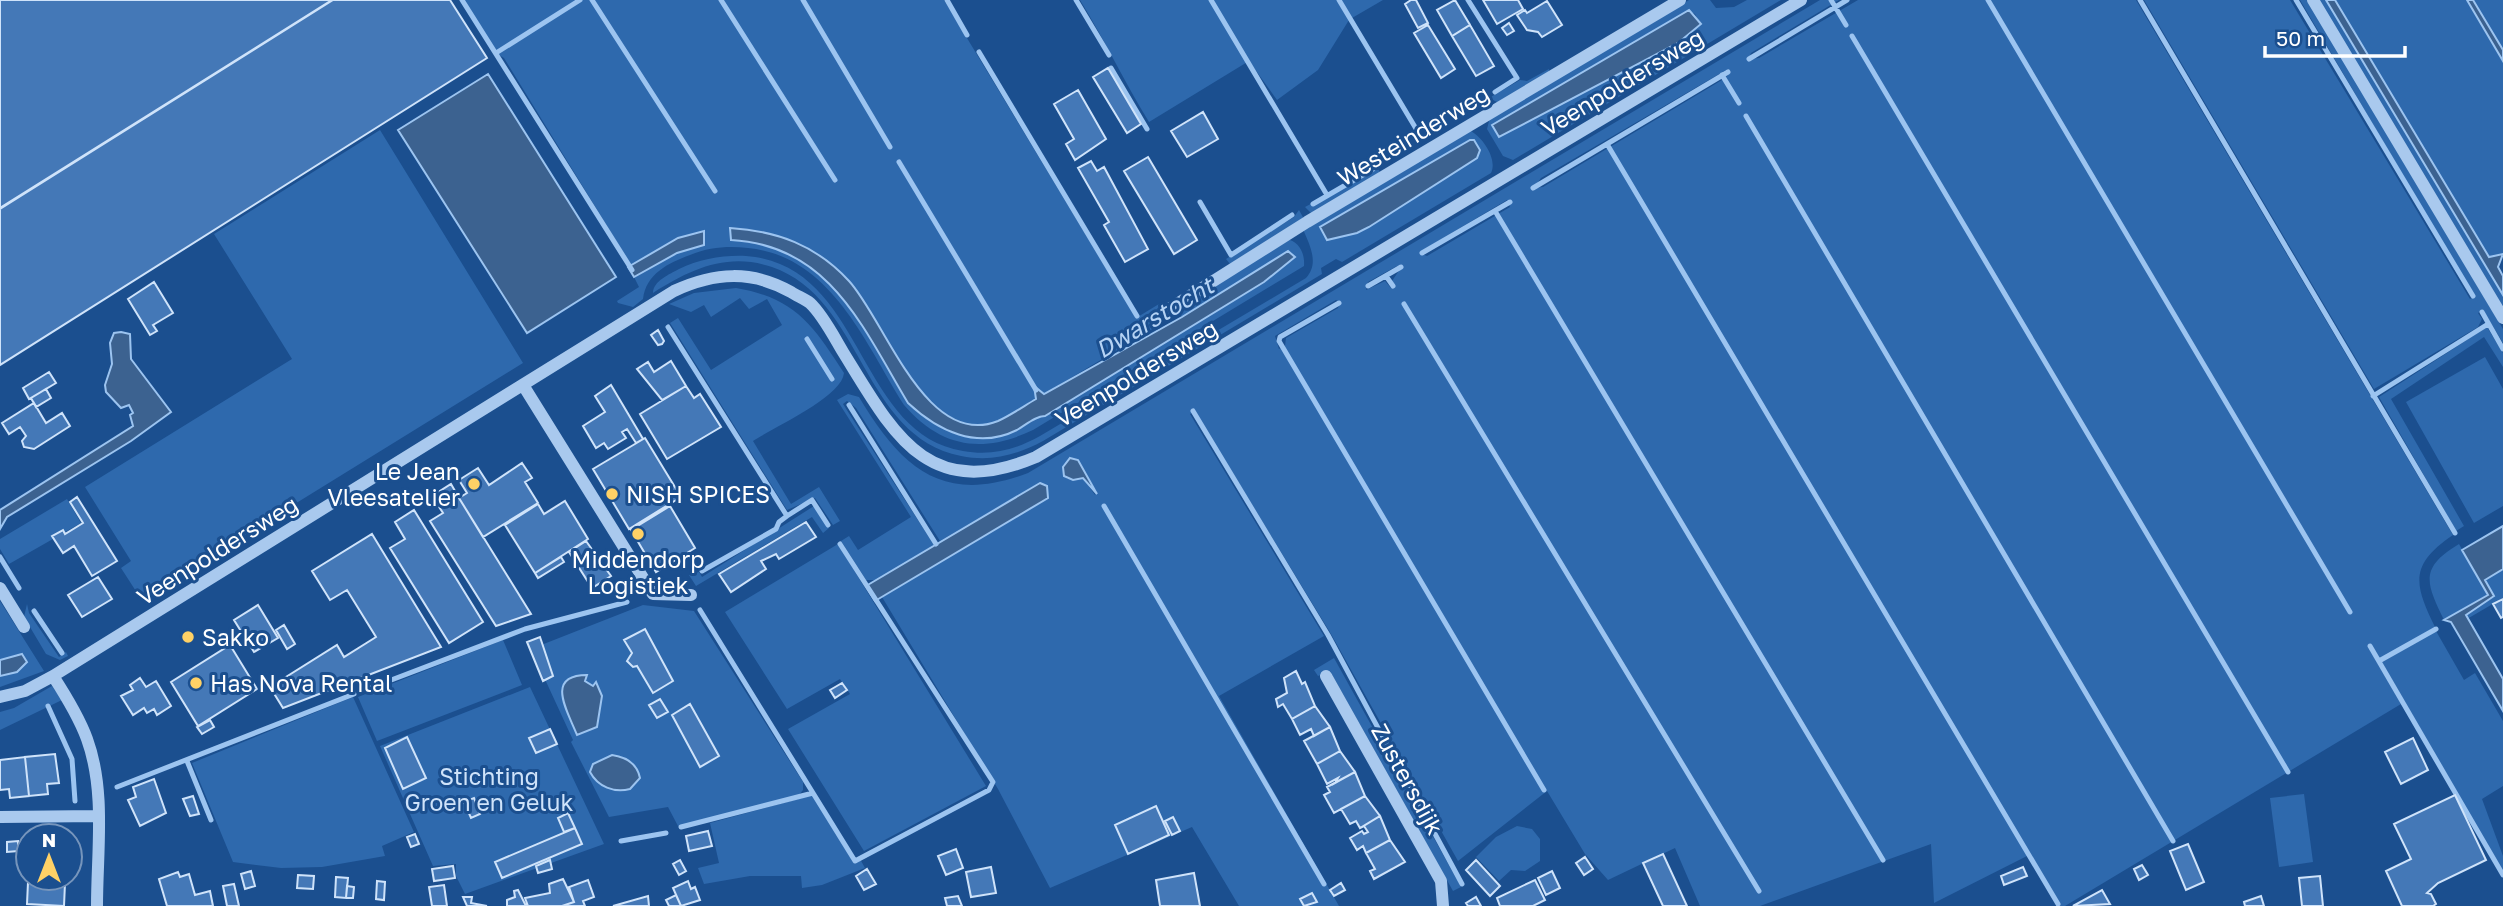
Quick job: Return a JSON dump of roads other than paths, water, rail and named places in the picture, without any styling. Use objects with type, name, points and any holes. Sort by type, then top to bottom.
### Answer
[{"type":"street","name":"Westeinderweg","points":[[1169,309],[1307,222],[1681,0]]},
{"type":"street","name":"Veenpoldersweg","points":[[0,697],[25,691],[54,676],[674,291],[695,281],[723,275],[745,275],[777,284],[810,303],[884,418],[912,449],[933,462],[956,470],[1005,470],[1036,457],[1801,0]]},
{"type":"street","points":[[2313,0],[2503,318]]},
{"type":"street","points":[[523,385],[653,594],[691,595]]},
{"type":"street","points":[[0,588],[24,627]]},
{"type":"street","points":[[54,676],[87,739],[98,788],[97,906]]},
{"type":"street","name":"Zustersdijk","points":[[1326,676],[1441,881],[1443,906]]},
{"type":"street","points":[[0,817],[98,816]]},
{"type":"waterway","points":[[462,0],[632,270]]},
{"type":"waterway","points":[[496,53],[580,0]]},
{"type":"waterway","points":[[592,0],[715,191]]},
{"type":"waterway","points":[[721,0],[835,180]]},
{"type":"waterway","points":[[803,0],[890,147]]},
{"type":"waterway","points":[[947,0],[967,35]]},
{"type":"waterway","points":[[1076,0],[1109,55]]},
{"type":"waterway","points":[[1211,0],[1327,195]]},
{"type":"waterway","points":[[1339,0],[1421,137]]},
{"type":"waterway","points":[[1468,0],[1517,78],[1495,92]]},
{"type":"waterway","points":[[1831,0],[1846,25]]},
{"type":"waterway","points":[[1749,59],[1847,0]]},
{"type":"waterway","points":[[1988,0],[2350,612]]},
{"type":"waterway","points":[[2140,0],[2455,533]]},
{"type":"waterway","points":[[2296,0],[2473,296]]},
{"type":"waterway","points":[[1852,36],[2288,772]]},
{"type":"waterway","name":"Dwarstocht","points":[[979,52],[1137,316]]},
{"type":"waterway","points":[[1111,68],[1147,129]]},
{"type":"waterway","points":[[1533,188],[1728,72]]},
{"type":"waterway","points":[[1722,75],[1739,103]]},
{"type":"waterway","points":[[1746,116],[2173,841]]},
{"type":"waterway","points":[[1607,144],[2058,904]]},
{"type":"waterway","points":[[899,162],[1036,390]]},
{"type":"waterway","points":[[1313,204],[1373,169]]},
{"type":"waterway","points":[[1200,202],[1231,255],[1292,215]]},
{"type":"waterway","points":[[1422,253],[1510,202]]},
{"type":"waterway","points":[[1495,211],[1883,860]]},
{"type":"waterway","points":[[1368,286],[1401,267]]},
{"type":"waterway","points":[[1386,276],[1393,286]]},
{"type":"waterway","points":[[1339,303],[1280,337],[1279,341],[1544,790]]},
{"type":"waterway","points":[[1404,304],[1759,891]]},
{"type":"waterway","points":[[2482,312],[2503,349]]},
{"type":"waterway","points":[[2373,396],[2488,324]]},
{"type":"waterway","points":[[668,327],[787,516],[812,500],[828,525]]},
{"type":"waterway","points":[[807,339],[832,379]]},
{"type":"waterway","points":[[849,405],[936,544]]},
{"type":"waterway","points":[[1193,411],[1328,635],[1462,884]]},
{"type":"waterway","points":[[1104,506],[1324,884]]},
{"type":"waterway","points":[[702,571],[776,529],[779,522],[787,516]]},
{"type":"waterway","points":[[700,610],[855,861],[989,790],[993,782],[840,544]]},
{"type":"waterway","points":[[0,557],[19,588]]},
{"type":"waterway","points":[[365,690],[525,629],[627,602]]},
{"type":"waterway","points":[[34,611],[62,653]]},
{"type":"waterway","points":[[2379,661],[2436,629]]},
{"type":"waterway","points":[[2370,646],[2503,875]]},
{"type":"waterway","points":[[117,787],[354,694]]},
{"type":"waterway","points":[[48,706],[72,759],[75,801]]},
{"type":"waterway","points":[[187,761],[211,820]]},
{"type":"waterway","points":[[681,827],[813,793]]},
{"type":"waterway","points":[[621,841],[666,833]]},
{"type":"place","name":"Le Jean Vleesatelier","points":[[474,484]]},
{"type":"place","name":"NISH SPICES","points":[[612,494]]},
{"type":"place","name":"Middendorp Logistiek","points":[[638,534]]},
{"type":"place","name":"Sakko","points":[[188,637]]},
{"type":"place","name":"Has Nova Rental","points":[[196,683]]},
{"type":"park label","name":"Stichting Groen en Geluk","points":[[489,789]]}]
